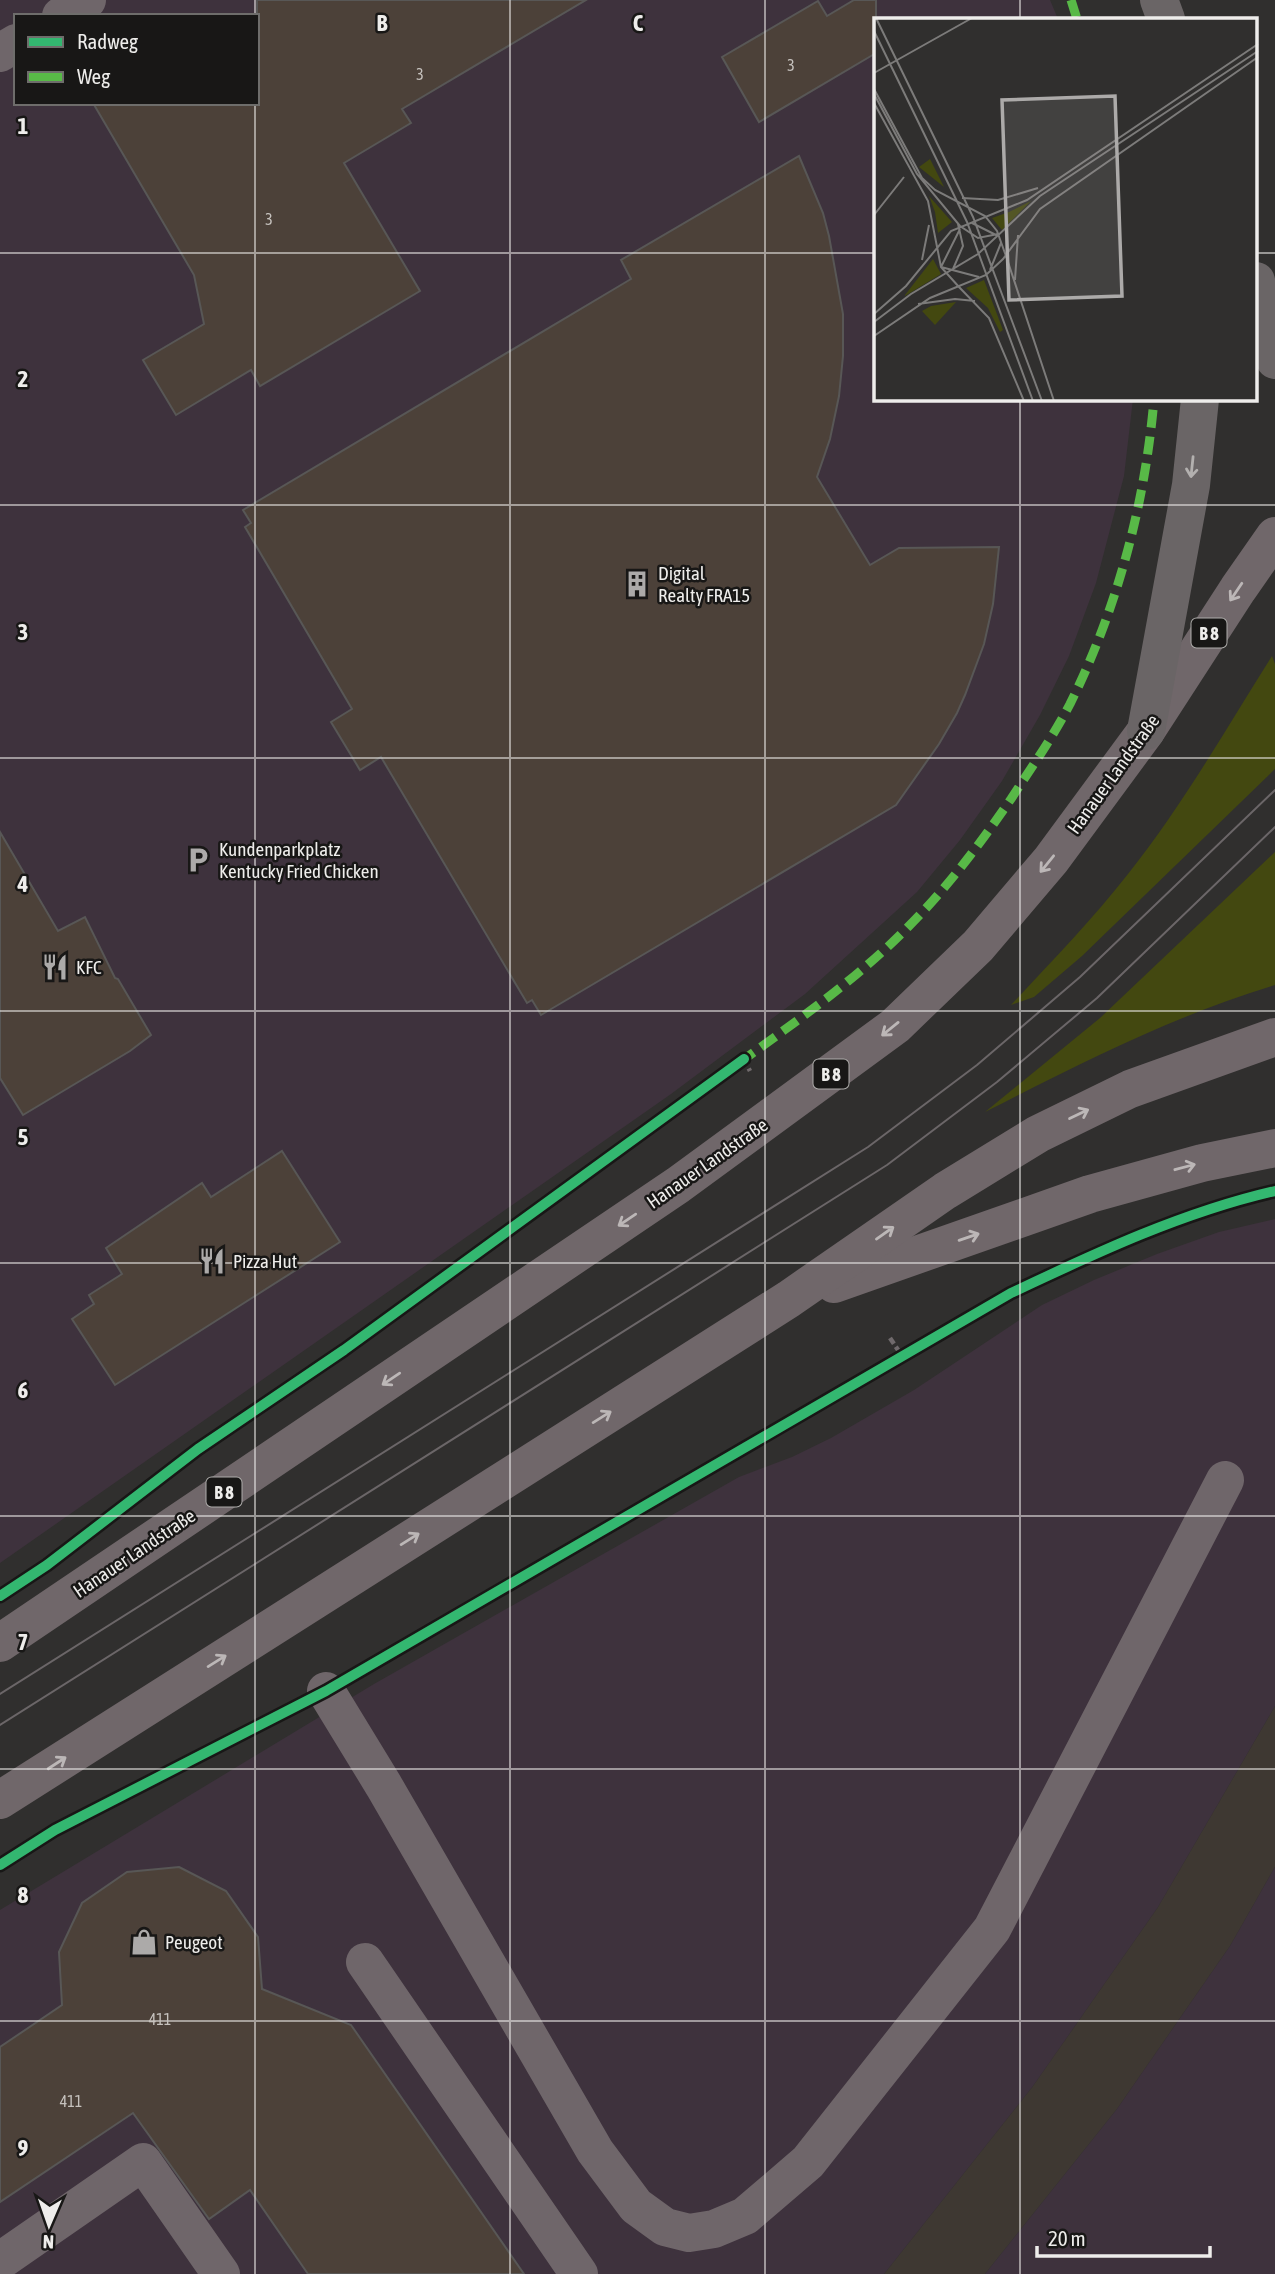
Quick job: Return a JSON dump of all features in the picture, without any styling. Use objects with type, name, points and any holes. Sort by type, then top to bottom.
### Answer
[{"type":"highway","points":[[1149,0],[1154,18]]},
{"type":"highway","points":[[1159,0],[1166,18]]},
{"type":"highway","points":[[1258,289],[1275,360]]},
{"type":"highway","points":[[1146,731],[1191,485],[1200,401]]},
{"type":"main road","name":"Hanauer Landstraße","points":[[0,1643],[678,1185],[895,1026],[978,946],[1051,860],[1146,731],[1275,537]]},
{"type":"main road","points":[[0,1800],[789,1299],[945,1191],[1038,1134],[1130,1089],[1275,1037]]},
{"type":"main road","points":[[789,1299],[1090,1194],[1202,1163],[1275,1148]]},
{"type":"street","points":[[64,14],[87,0]]},
{"type":"street","points":[[326,1691],[384,1786],[595,2151],[636,2206],[665,2227],[689,2233],[714,2229],[745,2216],[808,2161],[992,1929],[1226,1480]]},
{"type":"street","points":[[365,1962],[579,2274]]},
{"type":"street","points":[[0,2261],[143,2162],[221,2274]]},
{"type":"path","points":[[369,1666],[1011,1293],[1095,1253]]},
{"type":"path","points":[[890,1338],[902,1356]]},
{"type":"shaded area","points":[[0,0],[1050,0],[1058,18],[874,18],[874,401],[1133,401],[1124,476],[1096,583],[1069,656],[1040,715],[1002,781],[960,840],[917,892],[805,994],[671,1094],[0,1563]]},
{"type":"shaded area","points":[[1275,1219],[1275,1706],[1158,1907],[1033,2086],[884,2274],[0,2274],[0,1910],[374,1684],[739,1477],[792,1457],[831,1438],[914,1390],[1042,1305],[1157,1254],[1219,1232]]},
{"type":"shaded area","points":[[1275,1706],[1275,1867],[1230,1946],[1117,2109],[985,2274],[884,2274],[1033,2086],[1158,1907]]},
{"type":"shaded area","points":[[1275,1867],[1275,2274],[985,2274],[1117,2109],[1230,1946]]},
{"type":"green space","points":[[1272,656],[1275,664],[1275,769],[1082,956],[1034,997],[1011,1005],[1100,908],[1148,848],[1203,767]]},
{"type":"green space","points":[[1275,852],[1275,985],[1163,1026],[985,1112],[1100,1018]]},
{"type":"building","points":[[257,0],[586,0],[402,109],[411,123],[344,163],[420,291],[260,386],[251,370],[176,415],[143,360],[204,324],[194,275],[94,105],[259,105]]},
{"type":"building","points":[[854,0],[876,0],[874,54],[759,122],[722,57],[818,1],[827,16]]},
{"type":"building","name":"Digital Realty FRA15","points":[[799,156],[823,213],[843,314],[839,396],[830,439],[817,477],[870,565],[899,548],[999,547],[993,604],[984,644],[957,713],[939,744],[896,805],[541,1015],[532,1000],[527,1003],[381,757],[360,770],[331,722],[352,709],[245,527],[251,523],[243,510],[631,279],[621,260]]},
{"type":"building","name":"KFC","points":[[0,832],[58,931],[85,917],[115,978],[151,1035],[130,1051],[23,1115],[0,1078]]},
{"type":"building","name":"Pizza Hut","points":[[282,1151],[340,1242],[115,1385],[72,1319],[94,1304],[89,1295],[122,1274],[106,1248],[202,1183],[211,1197]]},
{"type":"building","points":[[179,1867],[226,1891],[258,1937],[262,1989],[351,2025],[524,2274],[308,2274],[250,2190],[209,2219],[133,2113],[0,2202],[0,2047],[62,2005],[59,1952],[82,1903],[127,1872]]},
{"type":"tram line","points":[[0,1694],[868,1147],[977,1065],[1080,977],[1275,790]]},
{"type":"tram line","points":[[0,1725],[887,1165],[997,1082],[1097,998],[1275,827]]},
{"type":"marked path","points":[[1071,0],[1077,18]]},
{"type":"marked path","points":[[739,1063],[848,982],[922,912],[950,881],[987,832],[1049,740],[1087,668],[1115,594],[1144,478],[1154,401]]},
{"type":"cycle path","points":[[0,1596],[47,1565],[198,1449],[344,1350],[744,1059]]},
{"type":"cycle path","points":[[0,1865],[55,1830],[326,1691],[1011,1293],[1173,1222],[1275,1191]]},
{"type":"place","name":"Digital Realty FRA15","points":[[637,584]]},
{"type":"place","name":"Kundenparkplatz Kentucky Fried Chicken","points":[[198,860]]},
{"type":"place","name":"KFC","points":[[55,967]]},
{"type":"place","name":"Pizza Hut","points":[[212,1261]]},
{"type":"place","name":"Peugeot","points":[[144,1942]]}]
